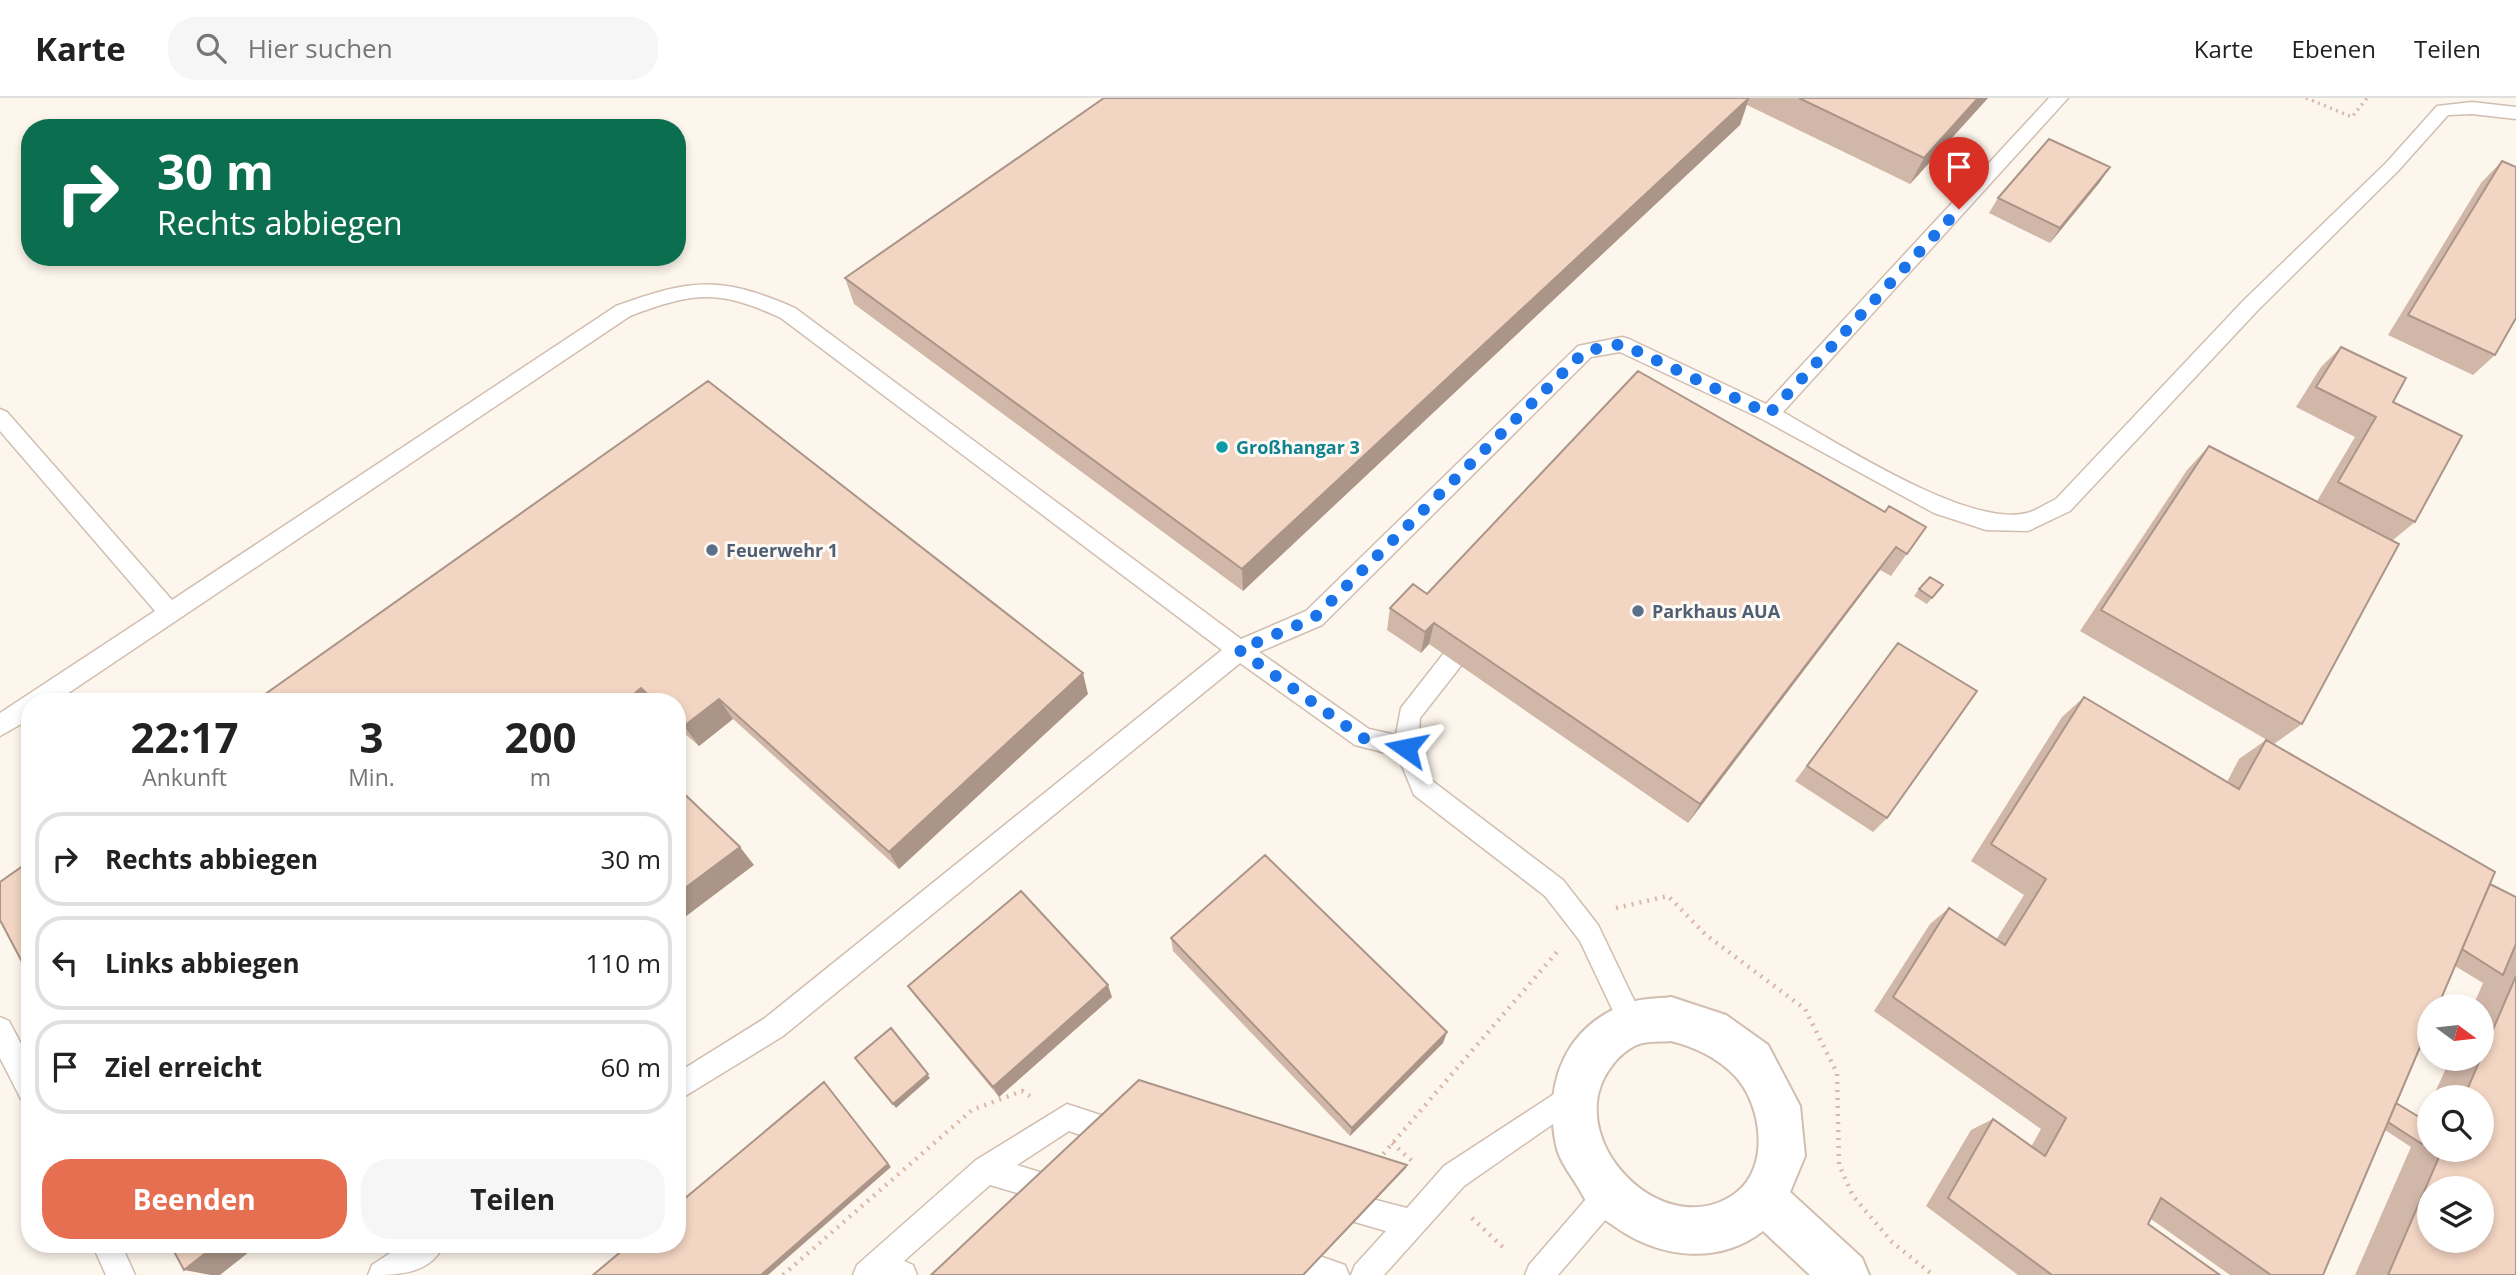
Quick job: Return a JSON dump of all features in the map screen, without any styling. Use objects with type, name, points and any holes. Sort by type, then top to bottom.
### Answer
[{"type":"street","points":[[1671,1019],[1710,1030],[1752,1061],[1777,1105],[1782,1156],[1764,1200],[1732,1224],[1690,1232],[1647,1221],[1609,1194],[1579,1146],[1574,1094],[1580,1071],[1602,1042],[1632,1023],[1671,1019]]},
{"type":"street","points":[[1764,1200],[1845,1275]]},
{"type":"lane","points":[[1769,414],[2059,98]]},
{"type":"lane","points":[[686,1082],[774,1027],[1239,650],[1314,618],[1585,351],[1622,344],[1769,414],[1934,505],[1986,521],[2028,522],[2063,505],[2251,305],[2392,167],[2435,104],[2472,108],[2509,107]]},
{"type":"lane","points":[[49,693],[623,311],[670,293],[712,288],[751,295],[788,313],[1239,650],[1363,738],[1406,748]]},
{"type":"lane","points":[[0,417],[169,612]]},
{"type":"lane","points":[[1452,660],[1409,715],[1406,748],[1422,787],[1554,888],[1589,933],[1632,1023]]},
{"type":"lane","points":[[0,726],[21,712]]},
{"type":"lane","points":[[0,1030],[21,1072]]},
{"type":"lane","points":[[1365,1275],[1454,1176],[1574,1094]]},
{"type":"lane","points":[[882,1272],[986,1170],[1067,1117],[1146,1143]]},
{"type":"lane","points":[[986,1170],[1088,1200]]},
{"type":"lane","points":[[1539,1275],[1609,1194]]},
{"type":"lane","points":[[1315,1199],[1410,1223]]},
{"type":"lane","points":[[1255,1248],[1335,1275]]},
{"type":"lane","points":[[110,1253],[121,1275]]},
{"type":"lane","points":[[382,1275],[416,1253]]},
{"type":"path","points":[[2306,98],[2352,117],[2367,98]]},
{"type":"path","points":[[783,1275],[972,1110],[1023,1091],[1067,1117]]},
{"type":"building","name":"Großhangar 3","points":[[1104,98],[1749,98],[1242,569],[845,278]]},
{"type":"building","points":[[1799,98],[1978,98],[1924,158]]},
{"type":"building","points":[[2049,139],[2110,167],[2060,228],[1998,198]]},
{"type":"building","points":[[2502,161],[2516,167],[2516,318],[2495,355],[2408,315]]},
{"type":"building","points":[[2341,347],[2406,378],[2393,402],[2462,436],[2415,522],[2338,482],[2376,417],[2316,387]]},
{"type":"building","name":"Parkhaus AUA","points":[[1638,371],[1885,512],[1889,506],[1926,527],[1907,554],[1896,547],[1700,804],[1434,623],[1425,632],[1390,608],[1413,584],[1427,594]]},
{"type":"building","name":"Feuerwehr 1","points":[[708,381],[1083,673],[889,852],[719,699],[686,724],[686,693],[646,693],[641,688],[635,693],[267,693]]},
{"type":"building","points":[[2209,446],[2399,544],[2302,724],[2101,610]]},
{"type":"building","points":[[1930,577],[1943,585],[1932,598],[1919,589]]},
{"type":"building","points":[[1898,643],[1977,691],[1887,818],[1807,766]]},
{"type":"building","points":[[2084,697],[2239,789],[2266,740],[2495,872],[2443,994],[2417,994],[2417,1054],[2323,1275],[2271,1275],[2161,1198],[2148,1224],[2220,1275],[2052,1275],[1948,1198],[1993,1119],[2045,1156],[2066,1118],[1893,997],[1949,908],[2005,945],[2046,879],[1991,844]]},
{"type":"building","points":[[686,796],[740,847],[686,887]]},
{"type":"building","points":[[1265,855],[1447,1032],[1352,1128],[1171,938]]},
{"type":"building","points":[[21,867],[21,960],[0,920],[0,882]]},
{"type":"building","points":[[2490,884],[2516,897],[2516,944],[2503,975],[2462,949]]},
{"type":"building","points":[[1021,891],[1108,985],[993,1087],[908,986]]},
{"type":"building","points":[[2516,976],[2516,1275],[2388,1275],[2417,1208],[2417,1253],[2494,1253],[2494,1176],[2431,1176],[2437,1162],[2494,1162],[2494,1085],[2469,1085],[2475,1071],[2494,1071],[2494,1027]]},
{"type":"building","points":[[891,1028],[928,1074],[893,1104],[855,1058]]},
{"type":"building","points":[[1139,1080],[1407,1165],[1303,1275],[931,1275]]},
{"type":"building","points":[[824,1082],[888,1164],[761,1275],[593,1275],[619,1253],[686,1253],[686,1197]]},
{"type":"building","points":[[2396,1103],[2417,1116],[2417,1141],[2388,1122]]},
{"type":"building","points":[[175,1253],[206,1253],[184,1270]]},
{"type":"place","name":"Großhangar 3","points":[[1222,447]]},
{"type":"place","name":"Feuerwehr 1","points":[[712,550]]},
{"type":"place","name":"Parkhaus AUA","points":[[1638,611]]},
{"type":"route","points":[[1406,748],[1363,738],[1239,650],[1314,618],[1585,351],[1622,344],[1736,401],[1769,414],[1959,209]]}]
